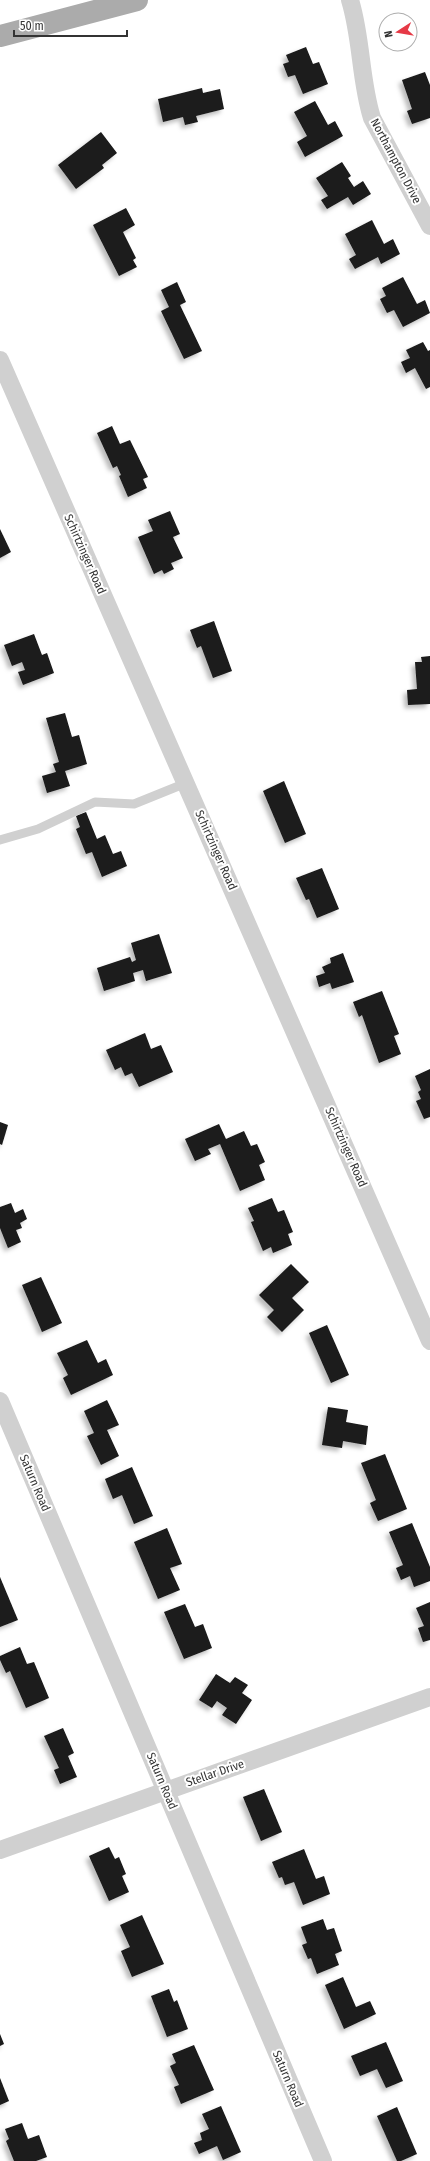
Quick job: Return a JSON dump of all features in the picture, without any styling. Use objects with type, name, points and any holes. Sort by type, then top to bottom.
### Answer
[{"type":"main road","points":[[0,36],[138,0]]},
{"type":"street","name":"Northampton Drive","points":[[350,0],[358,37],[366,100],[372,118],[430,226]]},
{"type":"street","name":"Schirtzinger Road","points":[[0,360],[430,1340]]},
{"type":"street","name":"Saturn Road","points":[[0,1401],[323,2161]]},
{"type":"street","name":"Stellar Drive","points":[[0,1850],[430,1697]]},
{"type":"lane","points":[[0,840],[38,829],[95,802],[134,804],[186,783]]},
{"type":"building","points":[[306,47],[313,64],[319,62],[328,84],[303,94],[295,75],[288,77],[283,64],[289,62],[286,55]]},
{"type":"building","points":[[425,72],[430,85],[430,118],[412,124],[407,111],[412,109],[402,80]]},
{"type":"building","points":[[202,88],[203,93],[220,89],[224,109],[196,116],[198,122],[185,125],[183,117],[163,122],[158,99]]},
{"type":"building","points":[[315,101],[328,125],[335,121],[343,136],[305,157],[297,142],[307,136],[294,112]]},
{"type":"building","points":[[101,132],[117,153],[102,165],[104,168],[76,189],[58,165]]},
{"type":"building","points":[[342,162],[351,176],[348,178],[354,187],[363,181],[371,194],[353,205],[348,197],[327,209],[321,200],[328,196],[316,178]]},
{"type":"building","points":[[126,208],[135,225],[123,232],[136,258],[133,260],[137,267],[119,276],[93,225]]},
{"type":"building","points":[[372,220],[384,244],[393,239],[400,254],[381,264],[378,257],[355,269],[349,259],[356,255],[345,234]]},
{"type":"building","points":[[403,277],[417,304],[425,300],[430,313],[403,327],[394,310],[387,313],[380,299],[386,296],[382,288]]},
{"type":"building","points":[[177,282],[186,302],[180,305],[202,351],[184,359],[161,311],[169,307],[161,290]]},
{"type":"building","points":[[423,342],[428,351],[430,350],[430,387],[426,389],[415,368],[406,373],[401,362],[410,358],[406,350]]},
{"type":"building","points":[[112,426],[120,444],[130,440],[148,477],[143,479],[147,488],[128,497],[119,476],[121,475],[117,466],[113,468],[97,433]]},
{"type":"building","points":[[170,511],[180,534],[173,537],[183,558],[171,563],[174,569],[164,574],[162,570],[154,574],[138,537],[153,531],[148,520]]},
{"type":"building","points":[[0,529],[11,552],[0,558]]},
{"type":"building","points":[[214,621],[232,671],[213,678],[201,646],[197,648],[190,630]]},
{"type":"building","points":[[34,634],[42,655],[47,653],[54,673],[23,685],[18,672],[25,670],[22,662],[12,666],[4,645]]},
{"type":"building","points":[[430,656],[430,704],[408,705],[407,690],[417,689],[415,662],[422,662],[421,657]]},
{"type":"building","points":[[65,713],[72,737],[79,735],[87,764],[65,771],[70,786],[47,793],[42,776],[56,772],[53,764],[59,762],[46,718]]},
{"type":"building","points":[[284,781],[306,834],[285,843],[263,791]]},
{"type":"building","points":[[86,812],[97,839],[105,835],[113,854],[121,851],[127,866],[102,877],[92,852],[86,854],[76,829],[80,827],[76,816]]},
{"type":"building","points":[[322,868],[339,909],[317,918],[309,899],[306,900],[296,878]]},
{"type":"building","points":[[159,934],[172,973],[146,981],[143,970],[133,973],[135,981],[104,991],[97,968],[130,957],[132,962],[136,960],[131,943]]},
{"type":"building","points":[[343,953],[354,982],[332,989],[330,983],[319,987],[316,976],[325,973],[322,967],[331,963],[330,958]]},
{"type":"building","points":[[382,991],[399,1034],[394,1036],[401,1054],[379,1063],[362,1015],[359,1017],[353,1002]]},
{"type":"building","points":[[145,1033],[151,1049],[161,1045],[173,1072],[139,1087],[132,1073],[125,1076],[121,1067],[115,1070],[106,1050]]},
{"type":"building","points":[[430,1069],[430,1117],[424,1119],[416,1101],[421,1099],[418,1092],[421,1090],[415,1076]]},
{"type":"building","points":[[0,1122],[8,1125],[2,1145],[0,1144]]},
{"type":"building","points":[[219,1124],[226,1139],[244,1131],[251,1146],[257,1144],[265,1162],[259,1165],[265,1180],[240,1191],[220,1144],[208,1149],[211,1154],[195,1161],[185,1139]]},
{"type":"building","points":[[272,1198],[278,1212],[284,1210],[293,1232],[288,1234],[292,1245],[273,1253],[271,1247],[263,1251],[251,1222],[254,1221],[248,1208]]},
{"type":"building","points":[[11,1203],[15,1213],[23,1209],[27,1219],[20,1223],[22,1228],[16,1230],[21,1242],[8,1248],[0,1228],[0,1207]]},
{"type":"building","points":[[291,1264],[309,1282],[292,1298],[304,1310],[282,1332],[267,1317],[274,1310],[259,1295]]},
{"type":"building","points":[[41,1277],[62,1323],[42,1332],[22,1285]]},
{"type":"building","points":[[327,1325],[349,1375],[331,1383],[309,1333]]},
{"type":"building","points":[[87,1340],[98,1363],[106,1359],[113,1375],[71,1395],[63,1378],[68,1375],[57,1353]]},
{"type":"building","points":[[107,1400],[119,1425],[107,1430],[119,1456],[101,1465],[87,1436],[94,1433],[84,1411]]},
{"type":"building","points":[[328,1407],[348,1410],[346,1422],[368,1426],[366,1445],[343,1441],[342,1448],[322,1445]]},
{"type":"building","points":[[385,1454],[407,1509],[378,1521],[370,1503],[376,1500],[361,1463]]},
{"type":"building","points":[[132,1467],[153,1516],[134,1524],[122,1495],[113,1499],[105,1479]]},
{"type":"building","points":[[412,1523],[430,1567],[430,1581],[414,1587],[410,1576],[401,1580],[396,1568],[403,1565],[389,1532]]},
{"type":"building","points":[[167,1528],[182,1564],[170,1568],[180,1590],[158,1599],[134,1542]]},
{"type":"building","points":[[0,1577],[18,1620],[0,1627]]},
{"type":"building","points":[[430,1602],[430,1640],[423,1642],[418,1628],[424,1626],[416,1608]]},
{"type":"building","points":[[185,1604],[195,1627],[203,1624],[212,1648],[184,1659],[164,1612]]},
{"type":"building","points":[[20,1647],[27,1664],[34,1662],[49,1698],[26,1708],[10,1671],[6,1673],[0,1660],[0,1656]]},
{"type":"building","points":[[216,1674],[230,1683],[235,1677],[248,1685],[242,1693],[252,1700],[236,1724],[222,1715],[227,1708],[217,1701],[212,1708],[199,1700]]},
{"type":"building","points":[[63,1728],[74,1753],[68,1756],[77,1777],[60,1784],[54,1770],[59,1768],[44,1736]]},
{"type":"building","points":[[264,1789],[282,1832],[261,1841],[243,1797]]},
{"type":"building","points":[[109,1847],[115,1859],[119,1857],[126,1874],[122,1876],[129,1892],[109,1901],[89,1856]]},
{"type":"building","points":[[304,1849],[316,1879],[324,1876],[330,1894],[303,1905],[294,1882],[285,1885],[282,1877],[279,1878],[272,1862]]},
{"type":"building","points":[[142,1915],[164,1964],[132,1977],[121,1951],[130,1947],[120,1925]]},
{"type":"building","points":[[323,1919],[327,1930],[334,1928],[342,1951],[335,1954],[339,1965],[317,1974],[311,1958],[308,1959],[302,1945],[307,1943],[301,1927]]},
{"type":"building","points":[[343,1977],[356,2007],[370,2001],[376,2014],[344,2029],[325,1985]]},
{"type":"building","points":[[169,1989],[174,2002],[177,2000],[188,2029],[167,2037],[151,1996]]},
{"type":"building","points":[[0,2034],[4,2044],[0,2046]]},
{"type":"building","points":[[386,2042],[403,2081],[386,2088],[377,2069],[360,2076],[351,2056]]},
{"type":"building","points":[[194,2045],[214,2090],[181,2104],[174,2087],[179,2085],[170,2066],[176,2063],[172,2054]]},
{"type":"building","points":[[0,2078],[9,2101],[0,2105]]},
{"type":"building","points":[[221,2106],[241,2152],[223,2160],[217,2146],[199,2154],[194,2143],[202,2140],[200,2133],[209,2129],[202,2114]]},
{"type":"building","points":[[397,2107],[417,2154],[401,2161],[397,2161],[377,2116]]},
{"type":"building","points":[[22,2123],[28,2139],[39,2135],[47,2157],[36,2161],[14,2161],[6,2141],[9,2139],[5,2129]]}]
